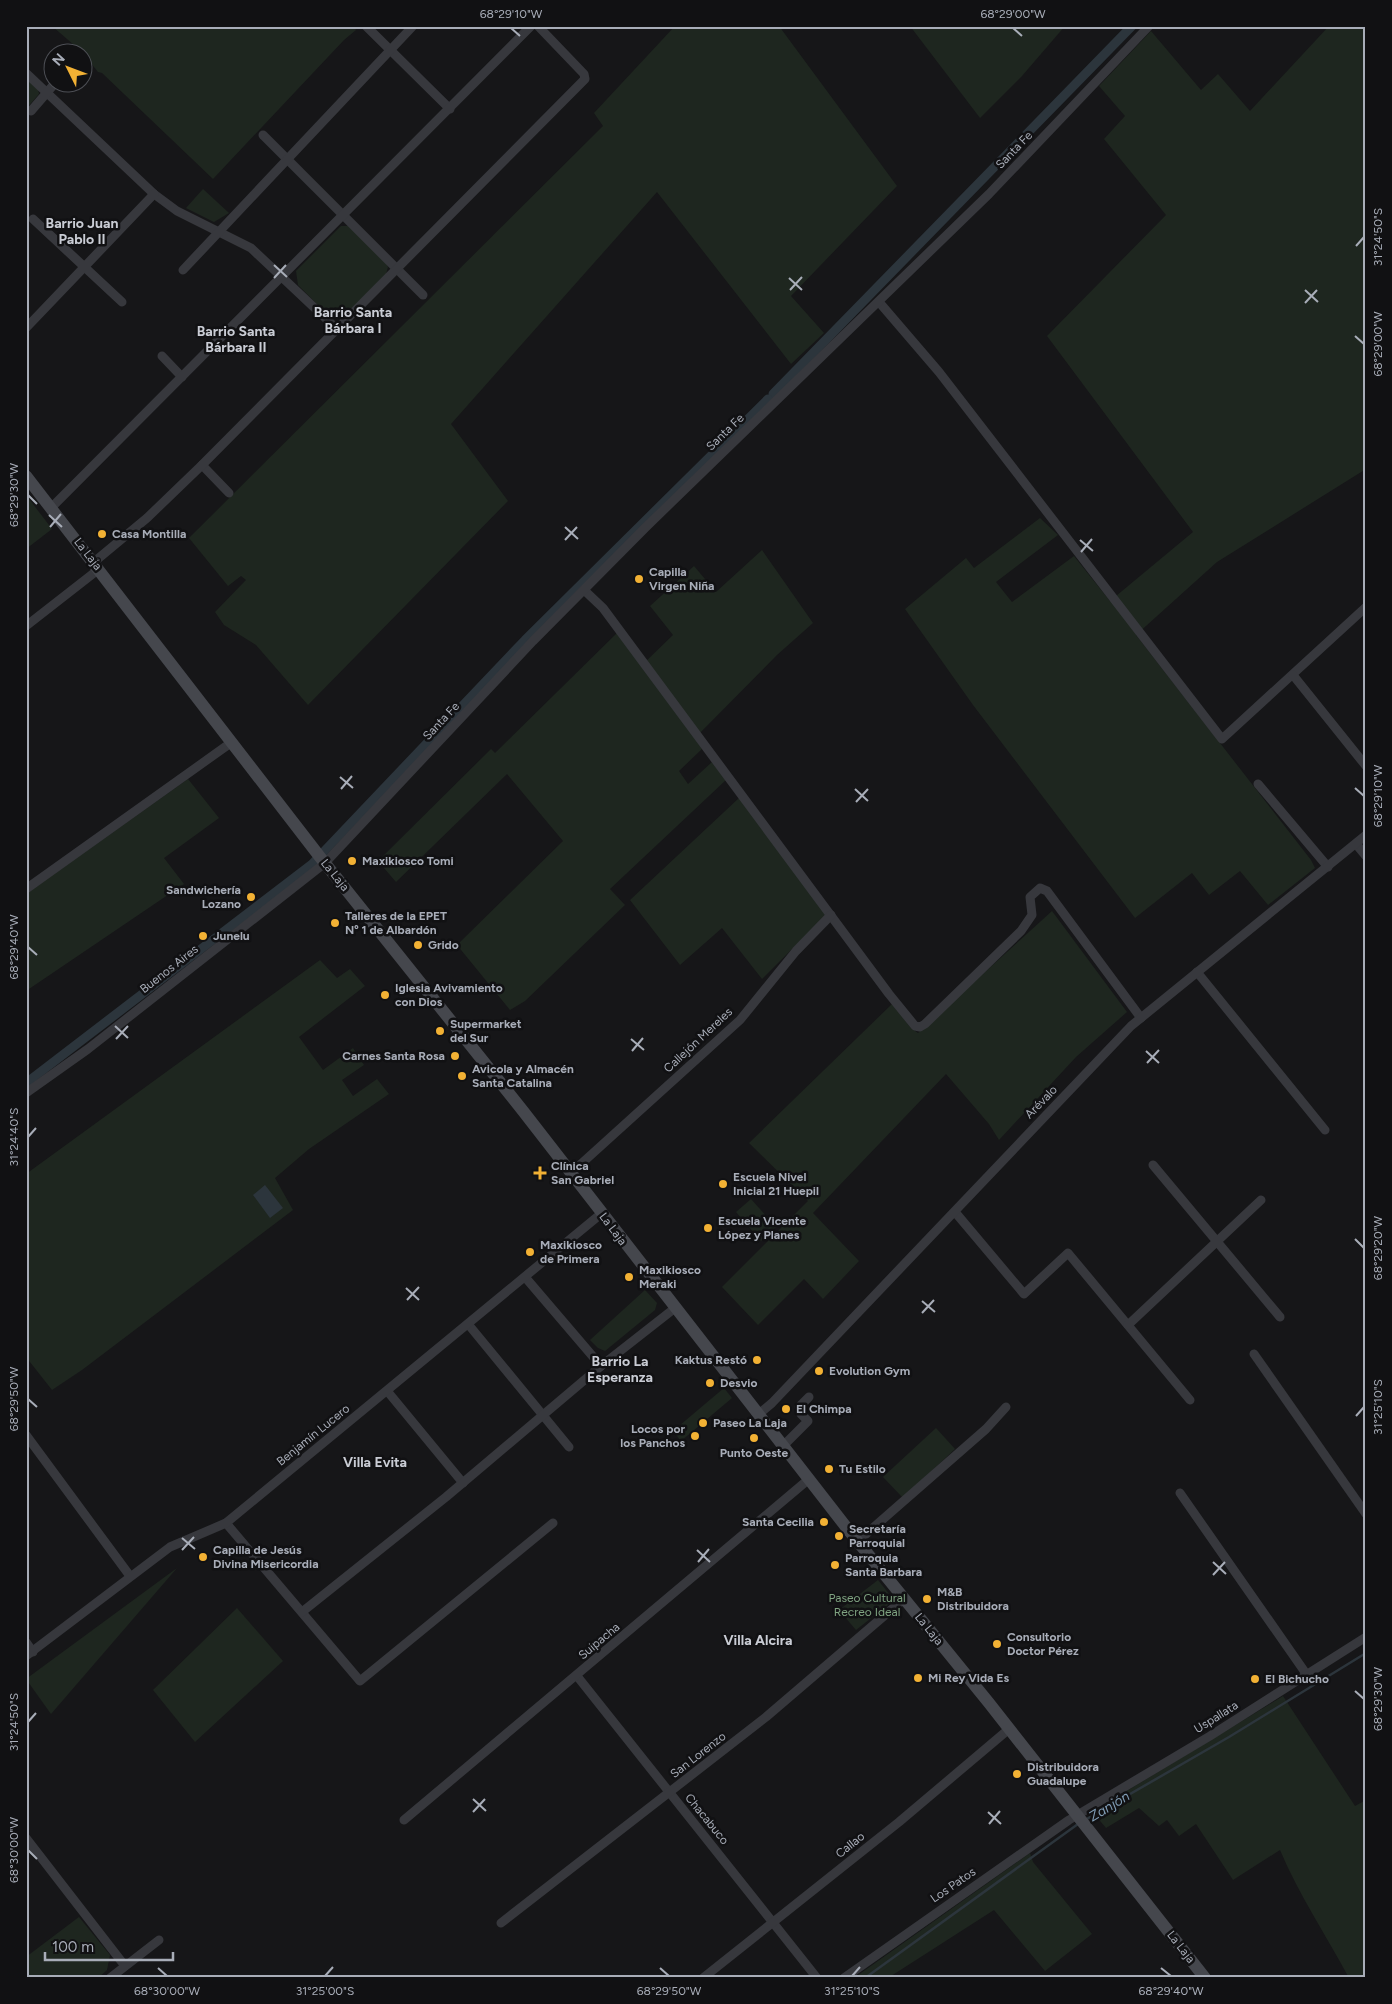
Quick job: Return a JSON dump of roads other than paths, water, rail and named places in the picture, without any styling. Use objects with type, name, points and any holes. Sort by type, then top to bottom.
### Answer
[{"type":"main road","name":"La Laja","points":[[26,476],[321,858],[571,1173],[809,1480],[1090,1830],[1199,1976]]},
{"type":"street","points":[[366,26],[450,109]]},
{"type":"street","points":[[183,270],[413,26]]},
{"type":"street","points":[[51,508],[345,216],[531,26]]},
{"type":"street","points":[[26,626],[96,566],[202,465],[585,79],[584,74],[538,26]]},
{"type":"street","name":"Santa Fe","points":[[321,858],[646,527],[989,194],[1149,26]]},
{"type":"street","points":[[26,74],[154,194],[177,211],[251,248],[338,330]]},
{"type":"street","points":[[31,110],[47,93]]},
{"type":"street","points":[[263,134],[424,295]]},
{"type":"street","points":[[26,328],[154,194]]},
{"type":"street","points":[[33,219],[122,302]]},
{"type":"street","points":[[879,302],[939,372],[1222,739],[1366,607]]},
{"type":"street","points":[[162,356],[182,377]]},
{"type":"street","points":[[202,465],[229,493]]},
{"type":"street","points":[[584,590],[603,608],[889,994],[915,1026],[920,1027],[976,976],[1029,922],[1032,914],[1030,897],[1040,888],[1047,891],[1141,1018]]},
{"type":"street","points":[[1293,675],[1366,766]]},
{"type":"street","points":[[26,889],[232,742]]},
{"type":"street","points":[[1258,784],[1328,867]]},
{"type":"street","name":"Arévalo","points":[[759,1414],[772,1403],[1141,1018],[1366,835]]},
{"type":"street","points":[[1356,844],[1366,856]]},
{"type":"street","name":"Buenos Aires","points":[[26,1093],[88,1049],[321,858]]},
{"type":"street","name":"Callejón Mereles","points":[[571,1173],[740,1020],[796,951],[831,915]]},
{"type":"street","points":[[1197,972],[1325,1130]]},
{"type":"street","points":[[1153,1165],[1280,1317]]},
{"type":"street","points":[[1128,1325],[1261,1200]]},
{"type":"street","points":[[954,1212],[1024,1294],[1068,1253],[1190,1400]]},
{"type":"street","name":"Benjamín Lucero","points":[[30,1654],[170,1547],[226,1523],[388,1392],[602,1213]]},
{"type":"street","points":[[525,1277],[601,1366]]},
{"type":"street","points":[[302,1612],[463,1483],[601,1366],[675,1308]]},
{"type":"street","points":[[468,1324],[569,1447]]},
{"type":"street","points":[[1254,1354],[1366,1514]]},
{"type":"street","points":[[388,1392],[463,1483]]},
{"type":"street","points":[[783,1446],[808,1421],[799,1407],[809,1397]]},
{"type":"street","points":[[858,1541],[986,1429],[1006,1407]]},
{"type":"street","points":[[26,1435],[130,1576]]},
{"type":"street","name":"Suipacha","points":[[404,1820],[809,1480]]},
{"type":"street","points":[[1180,1493],[1307,1676]]},
{"type":"street","points":[[226,1523],[360,1681],[553,1523]]},
{"type":"street","name":"San Lorenzo","points":[[501,1923],[766,1717],[905,1598]]},
{"type":"street","name":"Uspallata","points":[[1077,1815],[1307,1676],[1366,1637]]},
{"type":"street","points":[[26,1642],[30,1654]]},
{"type":"street","name":"Chacabuco","points":[[577,1676],[817,1978]]},
{"type":"street","name":"Callao","points":[[703,1978],[898,1822],[1009,1729]]},
{"type":"street","name":"Los Patos","points":[[844,1978],[1077,1815]]},
{"type":"street","points":[[26,1838],[125,1966]]},
{"type":"street","points":[[110,1978],[159,1940]]},
{"type":"waterway","points":[[773,394],[1132,26]]},
{"type":"waterway","points":[[26,1083],[312,864],[525,640],[768,399]]},
{"type":"waterway","name":"Zanjón","points":[[1085,1820],[1229,1737],[1366,1653]]},
{"type":"waterway","name":"Zanjón","points":[[865,1978],[1078,1824]]},
{"type":"place","name":"Casa Montilla","points":[[102,534]]},
{"type":"place","name":"Capilla Virgen Niña","points":[[639,579]]},
{"type":"place","name":"Maxikiosco Tomi","points":[[352,861]]},
{"type":"place","name":"Sandwichería Lozano","points":[[251,897]]},
{"type":"place","name":"Talleres de la EPET Nº 1 de Albardón","points":[[335,923]]},
{"type":"place","name":"Junelu","points":[[203,936]]},
{"type":"place","name":"Grido","points":[[418,945]]},
{"type":"place","name":"Iglesia Avivamiento con Dios","points":[[385,995]]},
{"type":"place","name":"Supermarket del Sur","points":[[440,1031]]},
{"type":"place","name":"Carnes Santa Rosa","points":[[455,1056]]},
{"type":"place","name":"Avicola y Almacén Santa Catalina","points":[[462,1076]]},
{"type":"place","name":"Clínica San Gabriel","points":[[540,1173]]},
{"type":"place","name":"Escuela Nivel Inicial 21 Huepil","points":[[723,1184]]},
{"type":"place","name":"Escuela Vicente López y Planes","points":[[708,1228]]},
{"type":"place","name":"Maxikiosco de Primera","points":[[530,1252]]},
{"type":"place","name":"Maxikiosco Meraki","points":[[629,1277]]},
{"type":"place","name":"Kaktus Restó","points":[[757,1360]]},
{"type":"place","name":"Evolution Gym","points":[[819,1371]]},
{"type":"place","name":"Desvio","points":[[710,1383]]},
{"type":"place","name":"El Chimpa","points":[[786,1409]]},
{"type":"place","name":"Paseo La Laja","points":[[703,1423]]},
{"type":"place","name":"Locos por los Panchos","points":[[695,1436]]},
{"type":"place","name":"Punto Oeste","points":[[754,1438]]},
{"type":"place","name":"Tu Estilo","points":[[829,1469]]},
{"type":"place","name":"Santa Cecilia","points":[[824,1522]]},
{"type":"place","name":"Secretaría Parroquial","points":[[839,1536]]},
{"type":"place","name":"Capilla de Jesús Divina Misericordia","points":[[203,1557]]},
{"type":"place","name":"Parroquia Santa Barbara","points":[[835,1565]]},
{"type":"place","name":"M&B Distribuidora","points":[[927,1599]]},
{"type":"place","name":"Consultorio Doctor Pérez","points":[[997,1644]]},
{"type":"place","name":"Mi Rey Vida Es","points":[[918,1678]]},
{"type":"place","name":"El Bichucho","points":[[1255,1679]]},
{"type":"place","name":"Distribuidora Guadalupe","points":[[1017,1774]]},
{"type":"district","name":"Barrio Juan Pablo II","points":[[82,232]]},
{"type":"district","name":"Barrio Santa Bárbara I","points":[[353,320]]},
{"type":"district","name":"Barrio Santa Bárbara II","points":[[236,340]]},
{"type":"district","name":"Barrio La Esperanza","points":[[620,1369]]},
{"type":"district","name":"Villa Evita","points":[[375,1462]]},
{"type":"district","name":"Villa Alcira","points":[[758,1640]]},
{"type":"park label","name":"Paseo Cultural Recreo Ideal","points":[[867,1605]]}]
